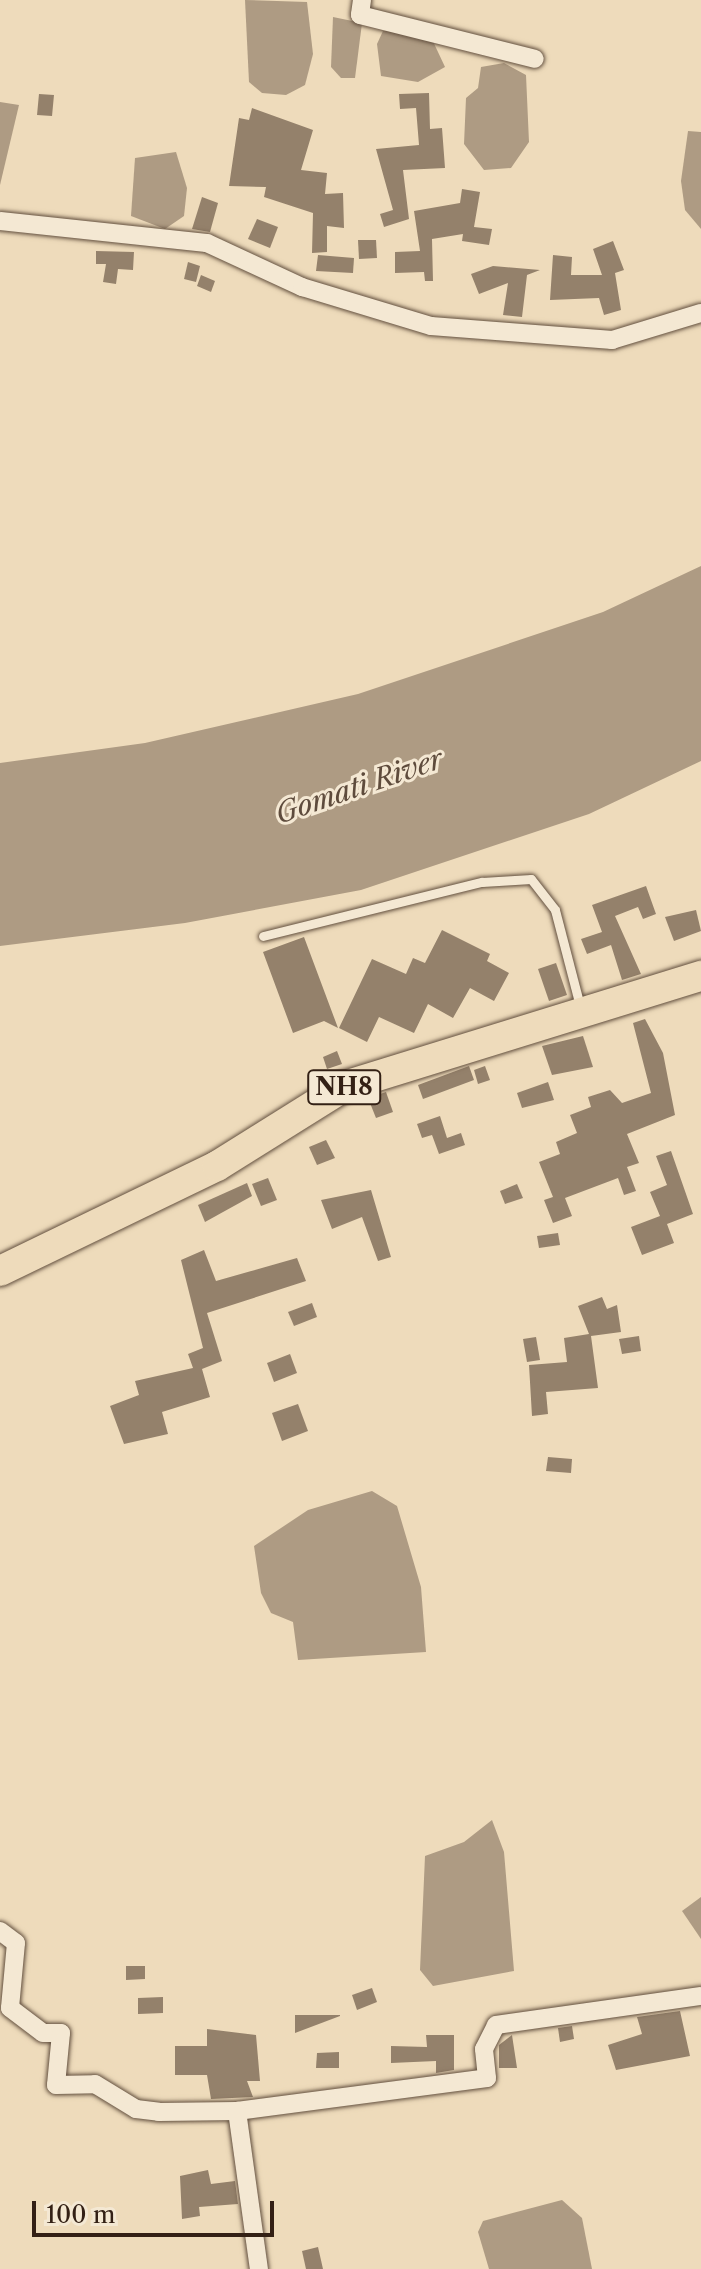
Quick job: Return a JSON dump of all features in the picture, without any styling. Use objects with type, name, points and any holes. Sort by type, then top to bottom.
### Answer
[{"type":"highway","name":"NH8","points":[[8,1268],[217,1166],[345,1086],[701,976]]},
{"type":"street","points":[[362,0],[360,15],[535,59]]},
{"type":"street","points":[[0,221],[207,243],[302,287],[431,326],[612,340],[701,313]]},
{"type":"street","points":[[0,1931],[16,1943],[10,2008],[43,2033],[61,2033],[56,2085],[95,2084],[136,2109],[237,2111],[487,2078],[484,2049],[496,2025],[701,1996]]},
{"type":"street","points":[[237,2111],[259,2269]]},
{"type":"lane","points":[[263,936],[482,882],[531,879],[555,910],[582,1013]]},
{"type":"water","points":[[245,0],[307,2],[313,54],[305,85],[286,95],[262,93],[249,82]]},
{"type":"water","points":[[333,17],[362,23],[355,78],[341,78],[331,67]]},
{"type":"water","points":[[383,31],[430,35],[445,67],[418,82],[381,76],[377,44]]},
{"type":"water","points":[[504,63],[526,75],[529,142],[511,168],[484,170],[464,144],[466,98],[478,88],[481,67]]},
{"type":"water","points":[[0,102],[19,105],[0,185]]},
{"type":"water","points":[[688,131],[701,132],[701,229],[685,210],[681,181]]},
{"type":"water","points":[[176,152],[187,188],[184,216],[165,229],[131,216],[135,158]]},
{"type":"water","name":"Gomati River","points":[[701,566],[701,761],[589,814],[361,890],[185,923],[0,946],[0,763],[145,743],[358,694],[603,612]]},
{"type":"water","points":[[372,1491],[397,1506],[421,1587],[426,1652],[298,1660],[293,1622],[271,1613],[261,1593],[254,1546],[308,1510]]},
{"type":"water","points":[[492,1820],[504,1852],[514,1971],[433,1986],[420,1970],[425,1856],[464,1842]]},
{"type":"water","points":[[701,1897],[701,1939],[682,1911]]},
{"type":"water","points":[[562,2200],[582,2218],[592,2269],[489,2269],[478,2232],[483,2221]]},
{"type":"building","points":[[429,93],[430,129],[442,128],[445,168],[403,170],[409,219],[384,227],[380,214],[393,210],[376,149],[419,145],[416,108],[400,109],[399,94]]},
{"type":"building","points":[[39,94],[54,95],[52,116],[37,115]]},
{"type":"building","points":[[252,108],[313,130],[301,170],[327,173],[325,194],[343,193],[344,228],[327,226],[327,252],[312,253],[313,213],[264,197],[266,187],[229,186],[239,118],[249,120]]},
{"type":"building","points":[[462,189],[480,192],[474,227],[492,229],[489,245],[462,241],[463,234],[432,239],[433,281],[425,281],[424,272],[395,273],[395,252],[420,251],[414,211],[460,203]]},
{"type":"building","points":[[202,197],[218,203],[210,232],[192,229]]},
{"type":"building","points":[[257,219],[278,227],[270,248],[248,239]]},
{"type":"building","points":[[358,240],[376,240],[377,258],[359,259]]},
{"type":"building","points":[[613,241],[624,270],[615,273],[621,310],[604,315],[599,298],[550,300],[553,255],[572,257],[571,275],[602,275],[593,249]]},
{"type":"building","points":[[96,251],[134,252],[133,270],[118,269],[116,284],[103,282],[106,264],[96,264]]},
{"type":"building","points":[[318,255],[354,258],[353,273],[316,271]]},
{"type":"building","points":[[188,262],[200,266],[196,282],[184,279]]},
{"type":"building","points":[[493,266],[540,270],[527,275],[522,317],[503,315],[508,283],[479,294],[471,274]]},
{"type":"building","points":[[201,275],[215,281],[211,292],[197,286]]},
{"type":"building","points":[[646,886],[656,914],[643,919],[638,907],[615,916],[641,974],[622,980],[611,945],[587,954],[581,939],[602,932],[592,905]]},
{"type":"building","points":[[696,910],[701,931],[674,941],[665,917]]},
{"type":"building","points":[[442,930],[490,954],[487,961],[509,973],[494,1001],[470,988],[453,1018],[428,1004],[414,1033],[379,1017],[367,1042],[339,1028],[372,959],[406,974],[413,958],[425,963]]},
{"type":"building","points":[[304,937],[338,1028],[324,1021],[293,1033],[263,952]]},
{"type":"building","points":[[556,963],[567,995],[549,1001],[538,969]]},
{"type":"building","points":[[645,1019],[663,1053],[675,1115],[627,1134],[639,1163],[627,1167],[636,1191],[624,1195],[618,1178],[565,1198],[572,1216],[553,1223],[544,1200],[553,1197],[539,1162],[560,1154],[556,1142],[577,1133],[570,1115],[591,1107],[588,1097],[610,1090],[622,1103],[651,1093],[633,1023]]},
{"type":"building","points":[[583,1036],[593,1067],[552,1075],[542,1046]]},
{"type":"building","points":[[337,1051],[342,1064],[327,1069],[323,1057]]},
{"type":"building","points":[[469,1066],[474,1080],[423,1099],[418,1085]]},
{"type":"building","points":[[485,1066],[490,1080],[478,1084],[474,1070]]},
{"type":"building","points":[[548,1082],[554,1100],[522,1108],[517,1093]]},
{"type":"building","points":[[386,1092],[393,1112],[376,1118],[368,1098]]},
{"type":"building","points":[[440,1116],[447,1138],[461,1133],[465,1145],[439,1154],[432,1135],[422,1138],[417,1124]]},
{"type":"building","points":[[326,1140],[335,1158],[317,1165],[309,1147]]},
{"type":"building","points":[[671,1151],[693,1214],[667,1224],[674,1243],[642,1255],[631,1227],[660,1216],[650,1192],[667,1185],[656,1156]]},
{"type":"building","points":[[268,1178],[277,1200],[261,1206],[252,1184]]},
{"type":"building","points":[[247,1183],[252,1196],[205,1222],[198,1205]]},
{"type":"building","points":[[517,1184],[523,1198],[505,1204],[500,1191]]},
{"type":"building","points":[[371,1190],[391,1257],[378,1261],[362,1217],[332,1229],[321,1200]]},
{"type":"building","points":[[558,1233],[560,1245],[539,1248],[537,1236]]},
{"type":"building","points":[[204,1250],[216,1281],[297,1258],[306,1281],[207,1313],[222,1361],[202,1369],[210,1397],[162,1412],[168,1434],[124,1444],[110,1406],[139,1395],[135,1381],[193,1368],[188,1354],[203,1348],[181,1260]]},
{"type":"building","points":[[602,1297],[607,1309],[617,1305],[621,1332],[591,1336],[598,1388],[546,1392],[548,1414],[532,1416],[529,1365],[567,1362],[564,1338],[589,1334],[578,1306]]},
{"type":"building","points":[[312,1303],[317,1317],[294,1326],[288,1312]]},
{"type":"building","points":[[639,1336],[641,1351],[622,1354],[619,1339]]},
{"type":"building","points":[[536,1337],[540,1360],[527,1362],[523,1339]]},
{"type":"building","points":[[290,1354],[297,1373],[274,1382],[267,1363]]},
{"type":"building","points":[[298,1404],[308,1431],[282,1441],[272,1413]]},
{"type":"building","points":[[548,1457],[572,1459],[571,1473],[546,1471]]},
{"type":"building","points":[[126,1966],[145,1966],[145,1979],[126,1980]]},
{"type":"building","points":[[372,1988],[377,2002],[357,2010],[352,1995]]},
{"type":"building","points":[[163,1997],[163,2013],[138,2014],[138,1998]]},
{"type":"building","points":[[680,2011],[690,2056],[616,2070],[608,2045],[642,2034],[637,2017]]},
{"type":"building","points":[[295,2015],[340,2015],[340,2016],[295,2033]]},
{"type":"building","points":[[572,2026],[574,2039],[560,2042],[558,2028]]},
{"type":"building","points":[[207,2029],[256,2035],[260,2081],[247,2081],[253,2097],[211,2099],[207,2075],[175,2075],[175,2046],[207,2046]]},
{"type":"building","points":[[426,2035],[454,2035],[454,2070],[436,2073],[436,2061],[391,2063],[391,2046],[427,2047]]},
{"type":"building","points":[[512,2035],[517,2068],[499,2068],[499,2045]]},
{"type":"building","points":[[339,2052],[339,2068],[316,2068],[317,2053]]},
{"type":"building","points":[[208,2170],[211,2184],[235,2181],[238,2204],[199,2207],[200,2216],[182,2219],[180,2176]]},
{"type":"building","points":[[318,2247],[323,2269],[306,2269],[302,2251]]}]
